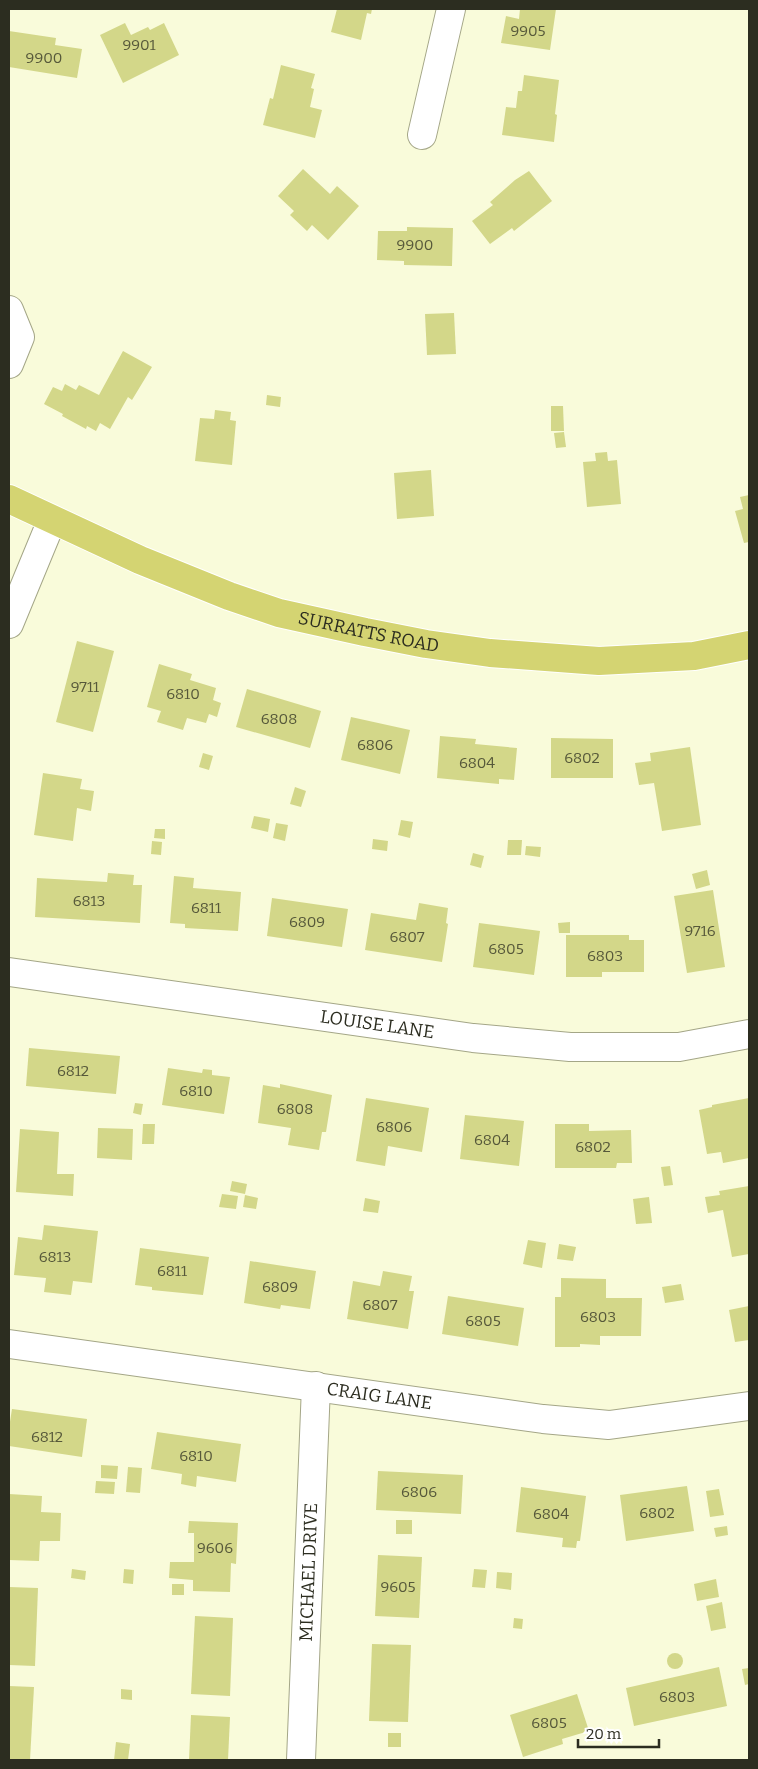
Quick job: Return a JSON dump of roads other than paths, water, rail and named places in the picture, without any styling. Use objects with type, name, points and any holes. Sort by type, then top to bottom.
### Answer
[{"type":"main road","name":"SURRATTS ROAD","points":[[9,499],[181,577],[279,613],[426,644],[490,653],[599,661],[694,656],[749,644]]},
{"type":"street","points":[[422,134],[451,9]]},
{"type":"street","points":[[9,310],[20,337],[9,364]]},
{"type":"street","points":[[9,624],[52,520]]},
{"type":"street","name":"LOUISE LANE","points":[[9,972],[473,1038],[570,1047],[679,1047],[749,1034]]},
{"type":"street","name":"CRAIG LANE","points":[[9,1344],[543,1419],[609,1425],[749,1406]]},
{"type":"street","name":"MICHAEL DRIVE","points":[[301,1760],[316,1386]]}]
